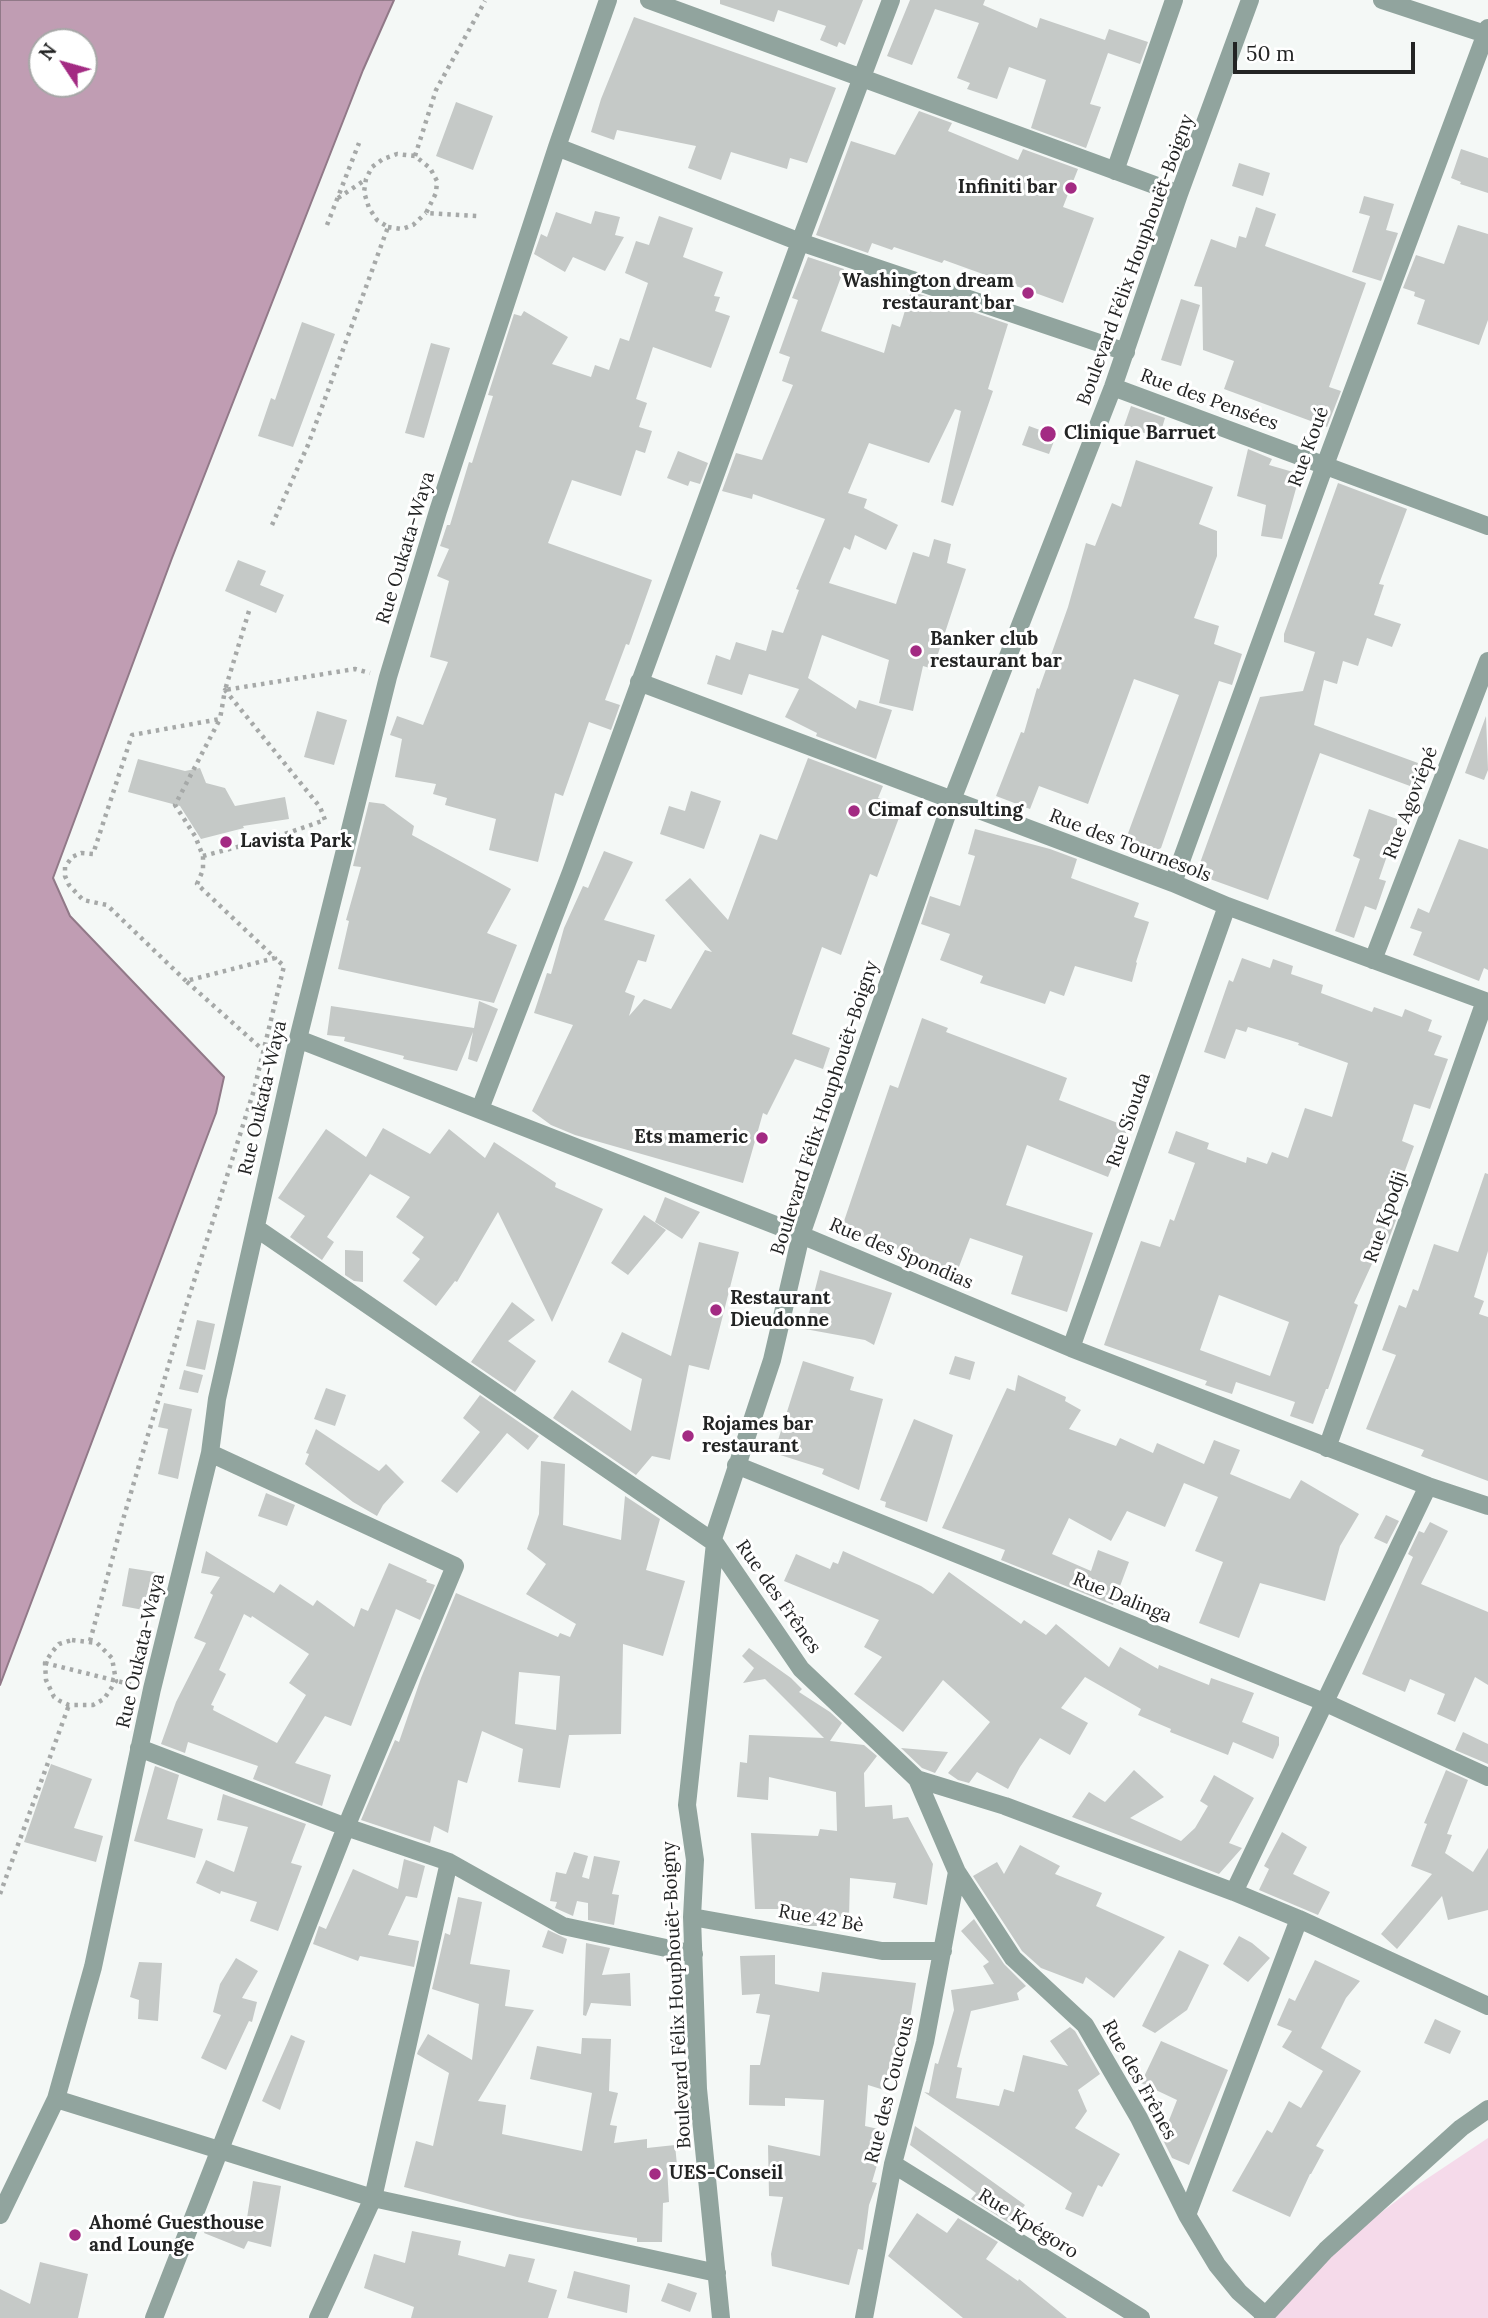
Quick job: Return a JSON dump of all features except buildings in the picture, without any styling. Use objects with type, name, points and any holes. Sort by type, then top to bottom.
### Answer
[{"type":"street","name":"Rue Oukata-Waya","points":[[0,2215],[56,2099],[93,1967],[152,1689],[210,1453],[217,1399],[298,1039],[388,677],[438,511],[608,0]]},
{"type":"street","points":[[649,0],[1180,194]]},
{"type":"street","points":[[480,1109],[571,872],[891,0]]},
{"type":"street","points":[[1115,171],[1174,0]]},
{"type":"street","name":"Boulevard Félix Houphouët-Boigny","points":[[721,2318],[698,2089],[692,1917],[695,1860],[687,1805],[715,1543],[713,1539],[772,1360],[801,1235],[952,800],[1113,387],[1250,0]]},
{"type":"street","points":[[1382,0],[1487,32]]},
{"type":"street","name":"Rue Koué","points":[[1173,883],[1487,32]]},
{"type":"street","points":[[557,147],[800,242],[1126,352]]},
{"type":"street","name":"Rue des Pensées","points":[[1113,387],[1488,526]]},
{"type":"street","name":"Rue Agoviépé","points":[[1373,960],[1488,660]]},
{"type":"street","name":"Rue des Tournesols","points":[[639,682],[1173,883],[1227,906],[1487,1001]]},
{"type":"street","name":"Rue Siouda","points":[[1071,1348],[1227,906]]},
{"type":"street","name":"Rue Kpodji","points":[[1327,1448],[1487,1001]]},
{"type":"street","name":"Rue des Spondias","points":[[298,1039],[672,1187],[801,1235],[1071,1348],[1327,1448],[1488,1506]]},
{"type":"street","points":[[256,1228],[715,1543]]},
{"type":"street","points":[[154,2318],[346,1827],[456,1566],[210,1453]]},
{"type":"street","name":"Rue Dalinga","points":[[736,1465],[1324,1702],[1488,1777]]},
{"type":"street","points":[[1234,1892],[1428,1486]]},
{"type":"street","name":"Rue des Frênes","points":[[715,1543],[801,1669],[917,1779],[957,1871],[1013,1958],[1086,2025],[1139,2119],[1187,2215],[1217,2265],[1239,2292],[1264,2316]]},
{"type":"street","points":[[139,1748],[346,1827],[449,1862],[563,1926],[694,1954]]},
{"type":"street","points":[[917,1779],[1005,1806],[1234,1892],[1299,1919],[1488,2007]]},
{"type":"street","points":[[318,2318],[373,2198],[449,1862]]},
{"type":"street","name":"Rue des Coucous","points":[[864,2318],[893,2164],[925,2042],[957,1871]]},
{"type":"street","name":"Rue 42 Bè","points":[[692,1917],[883,1951],[943,1951]]},
{"type":"street","points":[[1187,2215],[1299,1919]]},
{"type":"street","points":[[56,2099],[373,2198],[717,2273]]},
{"type":"street","points":[[1264,2316],[1326,2250],[1461,2128],[1488,2109]]},
{"type":"street","name":"Rue Kpégoro","points":[[893,2164],[1141,2318]]},
{"type":"path","points":[[415,156],[436,90],[485,1]]},
{"type":"path","points":[[327,225],[359,143]]},
{"type":"path","points":[[397,154],[415,156],[430,169],[437,181],[436,193],[426,214],[413,225],[402,229],[388,227],[377,220],[369,208],[364,192],[366,179],[372,167],[383,159],[397,154]]},
{"type":"path","points":[[337,199],[366,179]]},
{"type":"path","points":[[426,214],[477,216]]},
{"type":"path","points":[[272,525],[308,445],[388,227]]},
{"type":"path","points":[[90,1641],[136,1476],[254,1090],[284,966],[197,884],[203,856],[195,836],[175,805],[220,719],[225,690],[249,611]]},
{"type":"path","points":[[225,690],[355,669],[388,677]]},
{"type":"path","points":[[203,856],[324,820],[320,807],[225,690]]},
{"type":"path","points":[[220,719],[132,735],[93,853],[81,853],[72,857],[65,867],[65,876],[83,901],[107,905],[263,1050]]},
{"type":"path","points":[[186,981],[275,958]]},
{"type":"path","points":[[72,1640],[90,1641],[106,1649],[112,1658],[116,1681],[104,1699],[93,1705],[69,1705],[54,1697],[49,1689],[45,1663],[59,1644],[72,1640]]},
{"type":"path","points":[[45,1663],[152,1689]]},
{"type":"path","points":[[0,1894],[69,1705]]},
{"type":"shaded area","points":[[0,0],[394,0],[363,70],[172,558],[53,878],[70,916],[224,1077],[216,1113],[0,1685]]},
{"type":"shaded area","points":[[1488,2138],[1488,2318],[1271,2318],[1329,2252],[1416,2186]]},
{"type":"place","name":"Infiniti bar","points":[[1071,188]]},
{"type":"place","name":"Washington dream restaurant bar","points":[[1028,293]]},
{"type":"place","name":"Clinique Barruet","points":[[1048,434]]},
{"type":"place","name":"Banker club restaurant bar","points":[[916,651]]},
{"type":"place","name":"Cimaf consulting","points":[[854,811]]},
{"type":"place","name":"Lavista Park","points":[[226,842]]},
{"type":"place","name":"Ets mameric","points":[[762,1138]]},
{"type":"place","name":"Restaurant Dieudonne","points":[[716,1310]]},
{"type":"place","name":"Rojames bar restaurant","points":[[688,1436]]},
{"type":"place","name":"UES-Conseil","points":[[655,2174]]},
{"type":"place","name":"Ahomé Guesthouse and Lounge","points":[[75,2235]]}]
